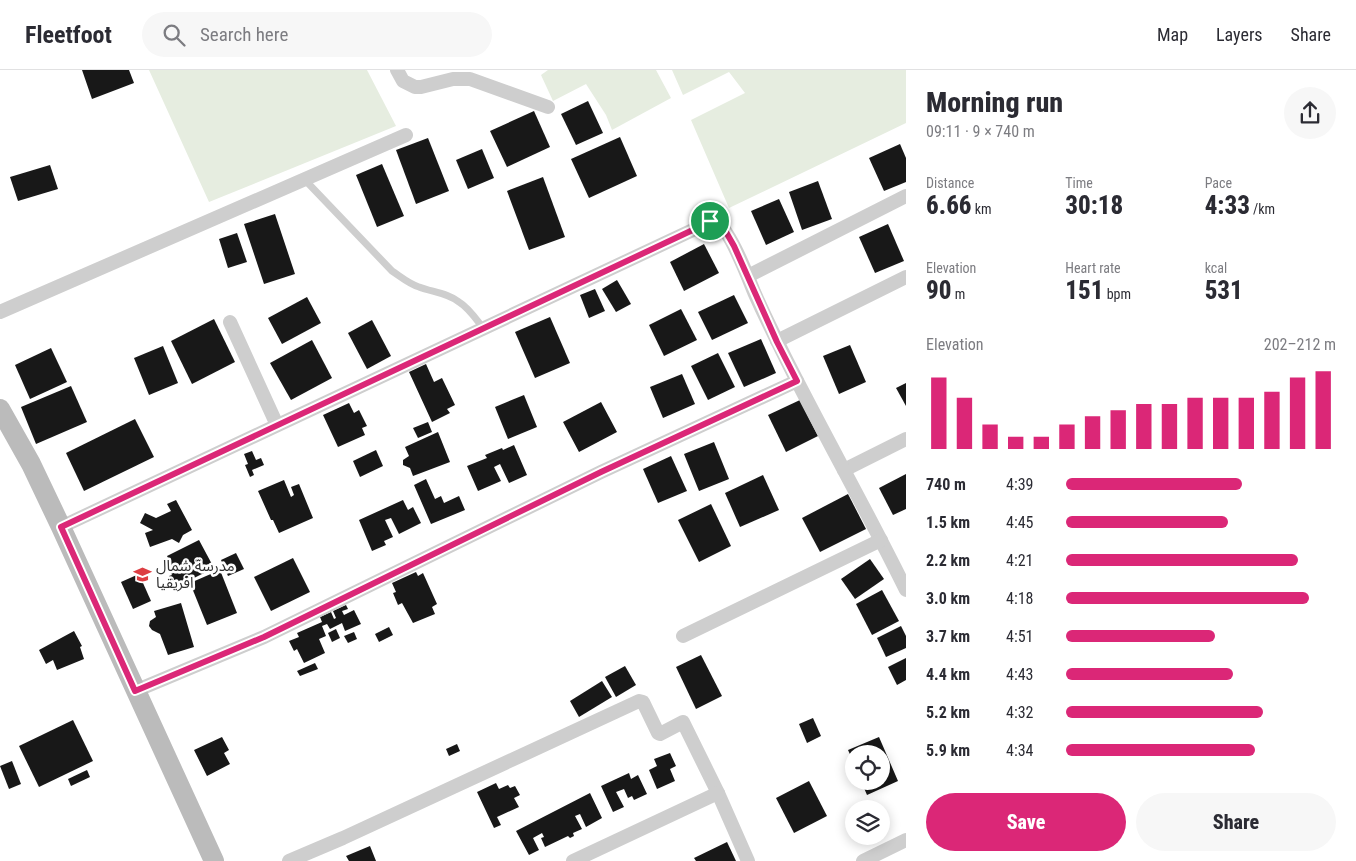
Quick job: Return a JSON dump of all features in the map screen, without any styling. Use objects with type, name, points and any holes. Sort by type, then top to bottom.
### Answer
[{"type":"street","points":[[397,70],[404,81],[415,87],[453,79],[470,79],[548,107]]},
{"type":"street","points":[[0,312],[406,135]]},
{"type":"street","points":[[748,276],[906,196]]},
{"type":"street","points":[[61,527],[714,220],[722,225],[726,232],[777,342],[906,590]]},
{"type":"street","points":[[777,342],[906,277]]},
{"type":"street","points":[[230,322],[277,425]]},
{"type":"street","points":[[135,691],[264,637],[601,472],[797,381]]},
{"type":"street","points":[[0,409],[31,464],[61,527],[214,861]]},
{"type":"street","points":[[844,470],[906,439]]},
{"type":"street","points":[[683,636],[881,540]]},
{"type":"street","points":[[289,861],[344,838],[640,700],[643,702],[658,733],[660,734],[683,722],[718,793],[748,861]]},
{"type":"street","points":[[573,861],[718,793]]},
{"type":"street","points":[[863,861],[906,840]]},
{"type":"lane","points":[[305,180],[392,271],[417,287],[449,296],[459,301],[468,308],[483,328]]},
{"type":"shaded area","points":[[149,70],[367,70],[396,126],[209,202]]},
{"type":"shaded area","points":[[548,70],[656,70],[671,98],[612,130],[606,115],[586,84],[553,101],[541,75]]},
{"type":"shaded area","points":[[672,70],[906,70],[906,123],[729,208],[691,120],[745,93],[729,72],[683,95]]},
{"type":"building","points":[[82,70],[129,70],[134,83],[92,99]]},
{"type":"building","points":[[588,101],[603,133],[576,145],[561,114]]},
{"type":"building","points":[[534,111],[550,147],[507,167],[490,131]]},
{"type":"building","points":[[620,137],[637,176],[589,198],[571,159]]},
{"type":"building","points":[[428,138],[449,191],[416,204],[396,150]]},
{"type":"building","points":[[900,144],[906,158],[906,182],[884,191],[869,158]]},
{"type":"building","points":[[482,149],[494,178],[468,189],[456,160]]},
{"type":"building","points":[[382,164],[404,216],[377,227],[356,175]]},
{"type":"building","points":[[50,165],[58,189],[18,201],[10,177]]},
{"type":"building","points":[[543,177],[565,237],[529,250],[507,191]]},
{"type":"building","points":[[818,181],[832,219],[802,230],[789,192]]},
{"type":"building","points":[[779,199],[794,232],[766,245],[751,211]]},
{"type":"building","points":[[275,214],[295,274],[264,284],[244,224]]},
{"type":"building","points":[[888,224],[904,261],[875,273],[859,237]]},
{"type":"building","points":[[237,233],[247,262],[228,268],[219,239]]},
{"type":"building","points":[[704,244],[719,273],[684,291],[670,262]]},
{"type":"building","points":[[617,280],[631,304],[616,312],[602,289]]},
{"type":"building","points":[[595,289],[605,311],[589,318],[580,295]]},
{"type":"building","points":[[734,295],[748,323],[712,340],[698,312]]},
{"type":"building","points":[[307,297],[321,323],[282,344],[268,318]]},
{"type":"building","points":[[681,309],[697,340],[664,356],[649,325]]},
{"type":"building","points":[[550,317],[570,363],[535,378],[515,332]]},
{"type":"building","points":[[214,319],[235,362],[192,384],[171,341]]},
{"type":"building","points":[[372,320],[391,356],[367,369],[348,333]]},
{"type":"building","points":[[761,339],[776,373],[744,387],[728,353]]},
{"type":"building","points":[[312,340],[332,378],[291,400],[270,363]]},
{"type":"building","points":[[850,345],[866,382],[839,394],[823,356]]},
{"type":"building","points":[[163,346],[178,383],[149,395],[134,358]]},
{"type":"building","points":[[51,348],[67,382],[30,399],[15,365]]},
{"type":"building","points":[[718,353],[735,387],[708,400],[691,366]]},
{"type":"building","points":[[426,364],[434,382],[442,378],[455,405],[447,409],[450,413],[432,422],[409,372]]},
{"type":"building","points":[[682,374],[695,404],[663,418],[650,387]]},
{"type":"building","points":[[906,383],[906,406],[896,388]]},
{"type":"building","points":[[71,386],[87,422],[36,444],[21,407]]},
{"type":"building","points":[[524,395],[537,427],[508,439],[495,407]]},
{"type":"building","points":[[800,400],[818,436],[786,452],[768,415]]},
{"type":"building","points":[[601,402],[617,432],[579,452],[563,422]]},
{"type":"building","points":[[349,403],[354,413],[359,410],[367,426],[362,428],[365,435],[338,447],[323,415]]},
{"type":"building","points":[[135,419],[154,457],[84,491],[66,453]]},
{"type":"building","points":[[428,422],[432,432],[418,438],[413,428]]},
{"type":"building","points":[[438,432],[450,462],[413,476],[410,468],[403,465],[403,460],[409,456],[405,447]]},
{"type":"building","points":[[714,442],[729,479],[699,491],[684,454]]},
{"type":"building","points":[[514,445],[527,475],[509,483],[500,464],[494,467],[501,481],[478,491],[467,466],[487,458],[485,455]]},
{"type":"building","points":[[376,450],[383,466],[360,477],[353,461]]},
{"type":"building","points":[[252,451],[256,460],[261,458],[264,465],[252,470],[254,475],[250,477],[245,465],[248,464],[244,454]]},
{"type":"building","points":[[671,456],[687,491],[658,503],[643,469]]},
{"type":"building","points":[[906,474],[906,509],[893,515],[879,488]]},
{"type":"building","points":[[763,475],[779,510],[740,527],[725,493]]},
{"type":"building","points":[[426,479],[435,499],[441,496],[444,503],[459,496],[465,510],[431,524],[414,485]]},
{"type":"building","points":[[284,480],[291,497],[294,495],[291,487],[299,484],[313,518],[279,533],[258,491]]},
{"type":"building","points":[[848,494],[866,529],[820,552],[802,518]]},
{"type":"building","points":[[176,500],[192,530],[183,535],[179,543],[172,539],[150,547],[145,533],[153,530],[140,523],[145,513],[156,518],[171,511],[167,504]]},
{"type":"building","points":[[403,500],[408,510],[413,507],[421,523],[399,534],[391,518],[385,520],[393,537],[384,541],[386,545],[372,551],[359,520]]},
{"type":"building","points":[[711,504],[731,546],[699,562],[678,520]]},
{"type":"building","points":[[199,540],[214,568],[174,588],[169,576],[172,575],[167,566],[171,564],[167,556]]},
{"type":"building","points":[[236,553],[244,569],[228,576],[221,560]]},
{"type":"building","points":[[293,558],[310,592],[271,611],[254,577]]},
{"type":"building","points":[[870,559],[884,579],[855,599],[841,579]]},
{"type":"building","points":[[220,570],[237,613],[207,625],[190,583]]},
{"type":"building","points":[[416,572],[418,576],[423,573],[437,604],[432,607],[435,614],[413,623],[402,603],[398,605],[393,593],[396,592],[392,583]]},
{"type":"building","points":[[139,574],[151,601],[133,609],[121,582]]},
{"type":"building","points":[[882,590],[899,621],[872,635],[856,604]]},
{"type":"building","points":[[181,603],[194,647],[168,655],[160,634],[149,626],[150,621],[156,617],[154,611]]},
{"type":"building","points":[[346,605],[348,609],[342,611],[344,615],[354,610],[361,624],[345,631],[342,623],[330,629],[327,624],[322,626],[326,636],[319,639],[325,653],[304,663],[297,649],[294,651],[289,641],[299,637],[297,633],[322,622],[320,617],[331,612],[334,619],[336,618],[333,611]]},
{"type":"building","points":[[901,626],[906,636],[906,648],[886,657],[877,638]]},
{"type":"building","points":[[389,627],[393,635],[379,642],[375,634]]},
{"type":"building","points":[[336,629],[340,638],[332,642],[328,633]]},
{"type":"building","points":[[74,631],[82,646],[80,647],[84,659],[57,670],[53,660],[46,664],[39,650]]},
{"type":"building","points":[[354,632],[357,639],[348,643],[344,636]]},
{"type":"building","points":[[701,655],[722,696],[696,709],[676,667]]},
{"type":"building","points":[[906,658],[906,680],[897,685],[888,667]]},
{"type":"building","points":[[315,663],[318,669],[300,676],[297,671]]},
{"type":"building","points":[[625,666],[636,685],[616,697],[605,677]]},
{"type":"building","points":[[602,681],[612,697],[579,717],[570,701]]},
{"type":"building","points":[[813,718],[821,736],[807,743],[799,724]]},
{"type":"building","points":[[73,720],[93,761],[39,787],[19,746]]},
{"type":"building","points":[[222,737],[229,750],[224,753],[230,764],[207,776],[194,750]]},
{"type":"building","points":[[879,737],[882,745],[860,745]]},
{"type":"building","points":[[457,744],[460,751],[449,756],[446,749]]},
{"type":"building","points":[[670,753],[676,766],[670,769],[675,781],[657,789],[649,770],[657,766],[654,759]]},
{"type":"building","points":[[12,761],[21,784],[9,789],[0,766]]},
{"type":"building","points":[[890,762],[898,781],[890,785]]},
{"type":"building","points":[[87,770],[90,777],[71,786],[68,779]]},
{"type":"building","points":[[629,773],[631,779],[638,775],[647,794],[634,800],[632,796],[628,798],[624,789],[616,792],[624,807],[613,812],[601,786]]},
{"type":"building","points":[[809,781],[827,816],[794,833],[776,798]]},
{"type":"building","points":[[496,783],[499,789],[508,785],[510,788],[515,786],[520,795],[514,798],[519,807],[497,817],[501,825],[494,828],[477,792]]},
{"type":"building","points":[[865,790],[878,790],[867,795]]},
{"type":"building","points":[[590,793],[602,818],[586,827],[580,814],[575,816],[582,829],[573,833],[574,836],[570,838],[568,836],[545,847],[541,838],[544,837],[542,833],[533,838],[539,850],[529,855],[516,831]]},
{"type":"building","points":[[727,842],[736,861],[696,861],[694,858]]},
{"type":"building","points":[[370,846],[376,861],[349,861],[346,856]]},
{"type":"place","name":"مدرسة شمال افريقيا","points":[[142,575]]},
{"type":"route","points":[[710,221],[718,221],[722,225],[734,246],[777,342],[797,381],[601,472],[264,637],[135,691],[61,527],[710,221]]}]
